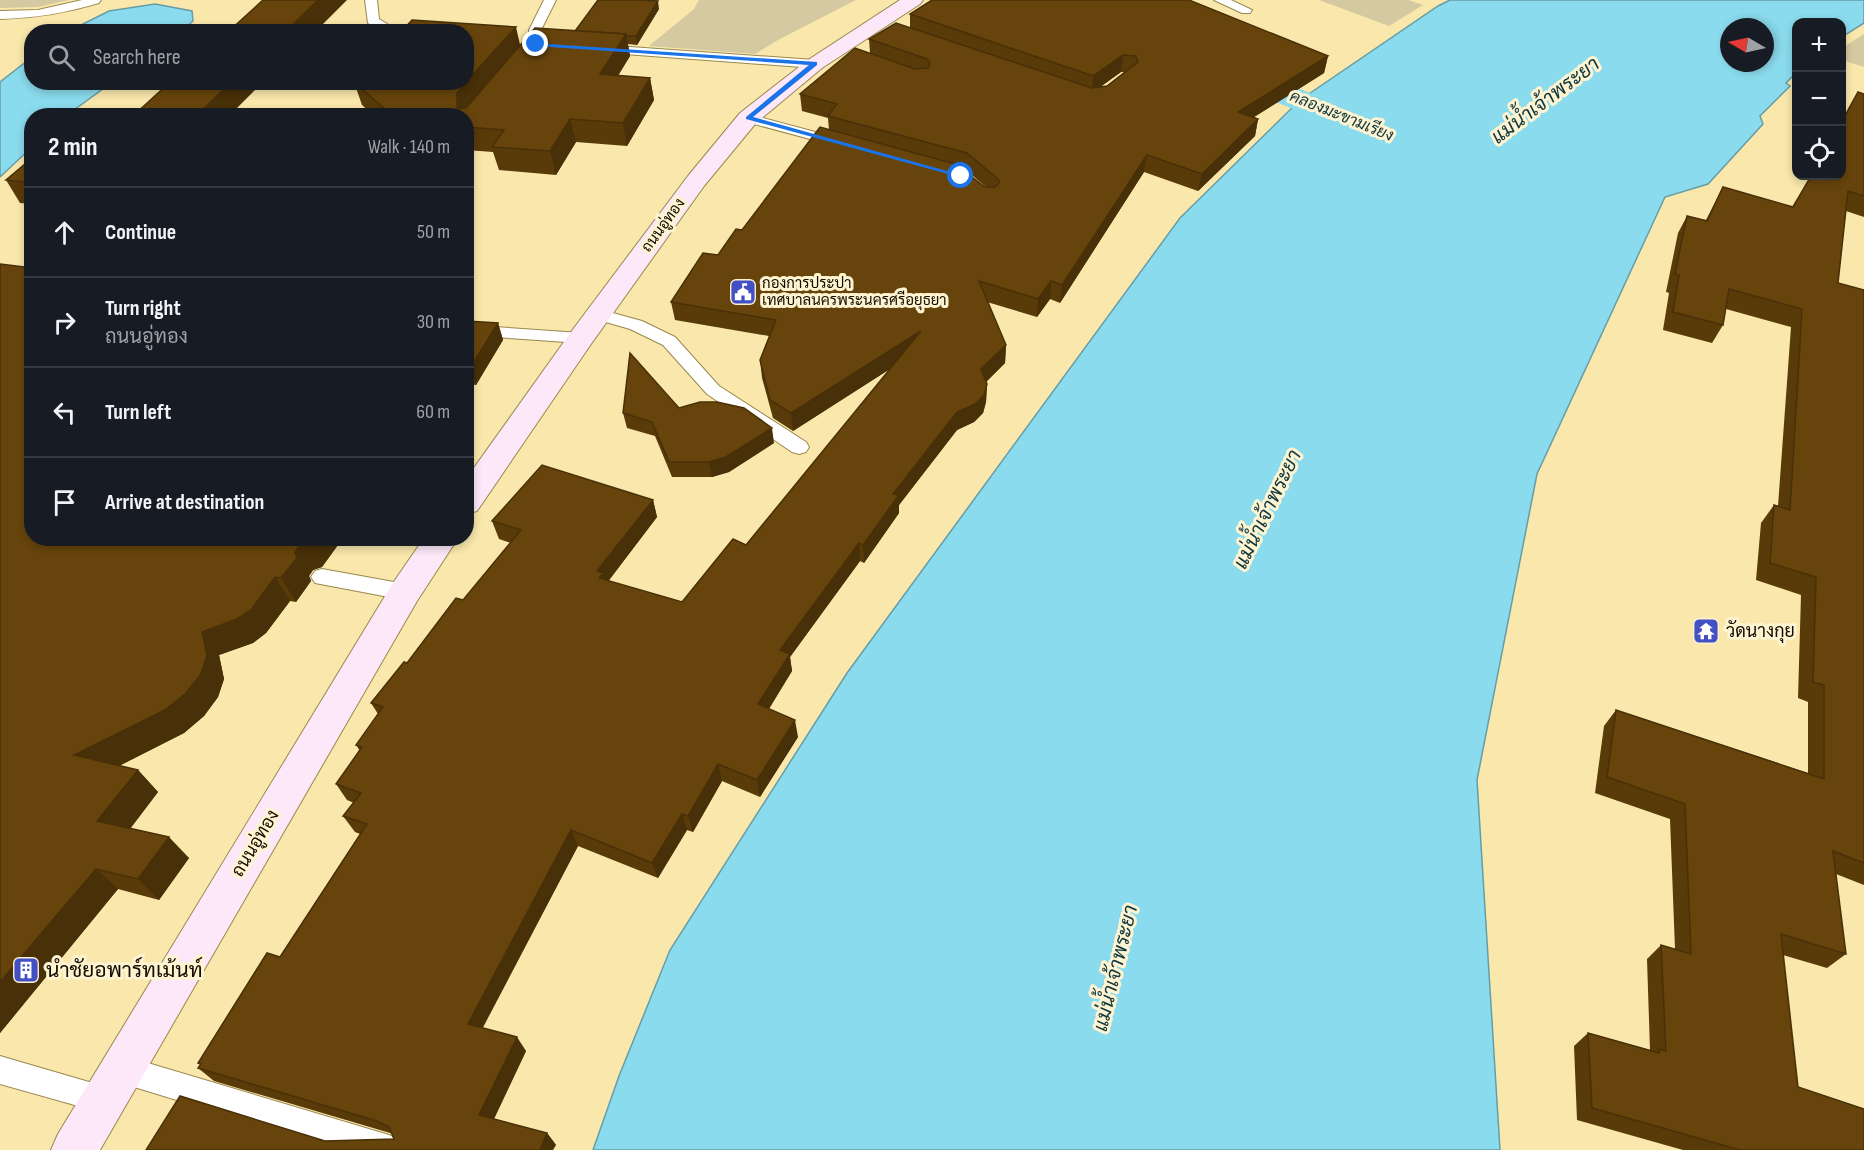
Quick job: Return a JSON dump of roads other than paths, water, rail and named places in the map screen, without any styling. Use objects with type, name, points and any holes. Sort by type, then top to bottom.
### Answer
[{"type":"main road","name":"ถนนอู่ทอง","points":[[474,492],[598,314],[696,182],[748,118],[815,64],[845,53],[886,27],[914,0]]},
{"type":"main road","name":"ถนนอู่ทอง","points":[[74,1150],[405,592],[437,546]]},
{"type":"lane","points":[[371,0],[373,20],[378,24]]},
{"type":"lane","points":[[520,62],[536,44],[535,30],[550,0]]},
{"type":"lane","points":[[1220,0],[1246,10]]},
{"type":"lane","points":[[0,15],[38,14],[66,9],[90,1]]},
{"type":"lane","points":[[583,47],[815,64]]},
{"type":"lane","points":[[748,118],[860,148]]},
{"type":"lane","points":[[598,314],[636,325],[669,341],[713,390],[799,447]]},
{"type":"lane","points":[[474,331],[581,338]]},
{"type":"lane","points":[[322,577],[405,592]]},
{"type":"lane","points":[[0,1070],[112,1084],[389,1150]]},
{"type":"water","name":"แม่น้ำเจ้าพระยา","points":[[1450,0],[1864,0],[1864,23],[1846,34],[1846,18],[1792,18],[1792,77],[1786,83],[1790,86],[1760,116],[1763,124],[1708,184],[1665,197],[1537,474],[1477,780],[1500,1150],[593,1150],[619,1076],[670,950],[847,673],[1180,218],[1300,100]]},
{"type":"water","points":[[155,4],[192,11],[193,21],[190,24],[83,24],[109,11]]},
{"type":"water","points":[[24,63],[24,90],[101,90],[77,108],[24,108],[24,155],[0,177],[0,82]]},
{"type":"waterway","name":"คลองมะขามเรียง","points":[[1222,69],[1366,126]]},
{"type":"place","name":"กองการประปา เทศบาลนครพระนครศรีอยุธยา","points":[[743,292]]},
{"type":"place","name":"วัดนางกุย","points":[[1706,631]]},
{"type":"place","name":"นำชัยอพาร์ทเม้นท์","points":[[26,970]]}]
